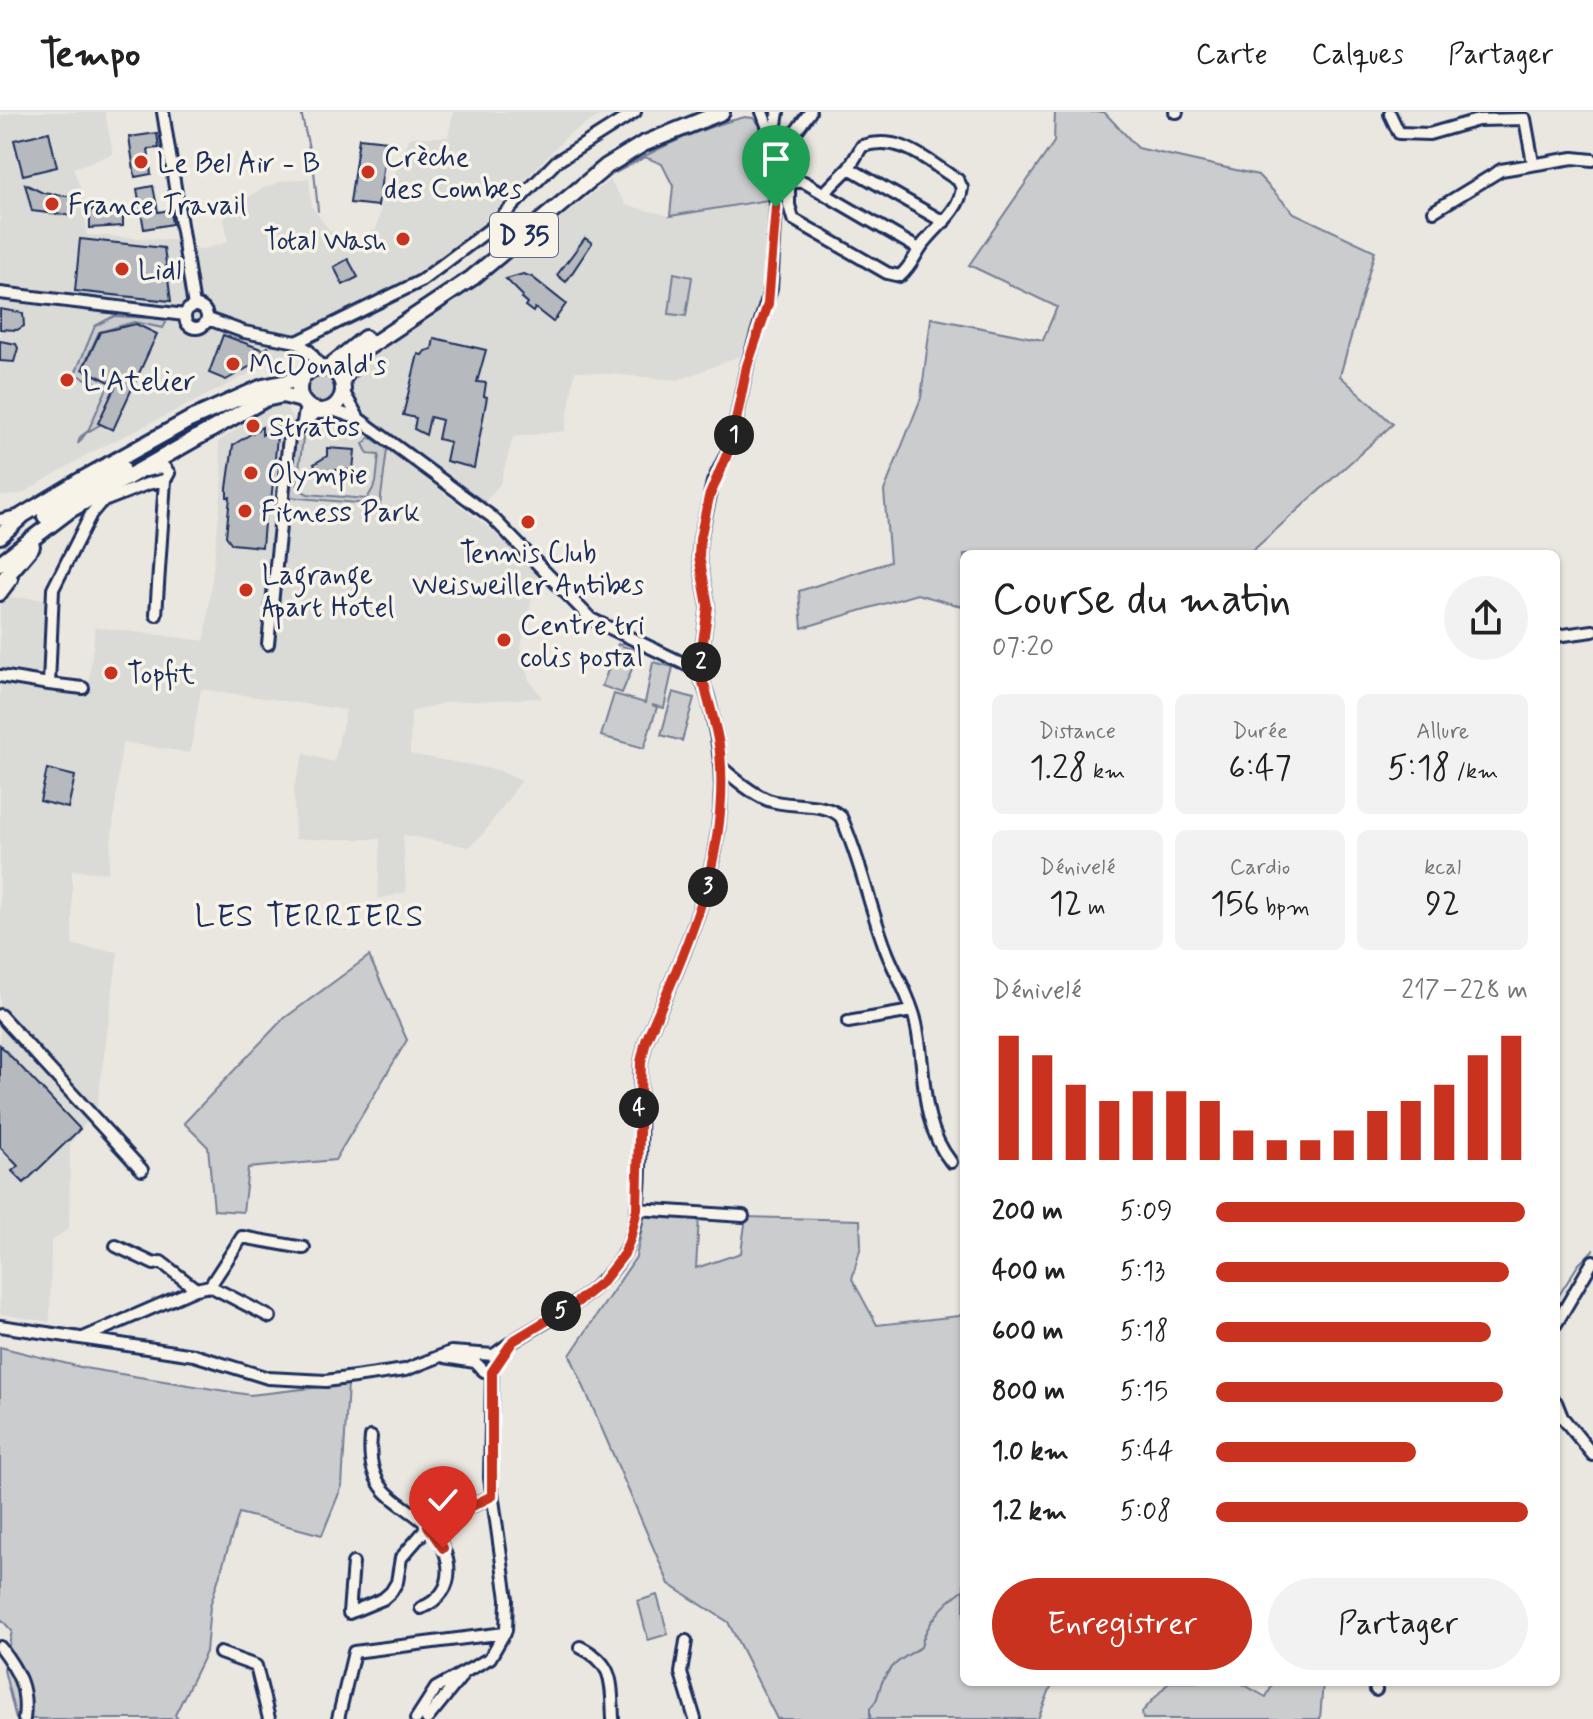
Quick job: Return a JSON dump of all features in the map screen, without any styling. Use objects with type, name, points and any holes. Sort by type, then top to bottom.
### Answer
[{"type":"main road","name":"D 35","points":[[0,558],[39,520],[91,486],[263,387],[314,368],[372,333],[463,274],[597,163],[641,136],[693,112]]},
{"type":"main road","name":"D 35","points":[[342,386],[364,350],[472,278],[607,166],[643,144],[722,112]]},
{"type":"main road","points":[[314,368],[342,386],[339,402],[314,406],[299,386],[314,368]]},
{"type":"main road","name":"D 35","points":[[0,558],[70,510],[272,396],[314,406]]},
{"type":"main road","name":"D 35","points":[[0,536],[23,515],[189,420],[244,398]]},
{"type":"main road","points":[[2,589],[34,543],[70,510]]},
{"type":"street","points":[[163,112],[194,306]]},
{"type":"street","points":[[194,306],[204,309],[208,319],[244,332],[297,342],[421,281],[490,229],[556,162],[635,112]]},
{"type":"street","points":[[762,112],[773,147]]},
{"type":"street","points":[[696,666],[708,606],[699,556],[700,539],[709,497],[731,445],[747,366],[768,304],[775,238],[773,147],[778,112]]},
{"type":"street","points":[[773,147],[789,141],[810,112]]},
{"type":"street","points":[[1390,114],[1399,133],[1429,134],[1478,120],[1525,119],[1533,163]]},
{"type":"street","points":[[789,183],[789,205],[793,219],[887,273],[900,276],[944,222],[961,194],[958,180],[898,143],[879,141],[862,146],[849,168],[824,193]]},
{"type":"street","points":[[1434,211],[1501,170],[1573,158],[1593,160]]},
{"type":"street","points":[[849,168],[944,222]]},
{"type":"street","points":[[775,179],[789,183],[804,182],[919,249]]},
{"type":"street","points":[[0,293],[185,315]]},
{"type":"street","points":[[185,315],[194,306]]},
{"type":"street","points":[[185,315],[193,328],[200,328],[208,319]]},
{"type":"street","points":[[297,342],[314,368]]},
{"type":"street","points":[[342,386],[359,419]]},
{"type":"street","points":[[268,644],[289,437],[314,406],[359,419],[492,517],[591,619],[705,670],[700,677],[705,687],[721,767],[721,803],[707,887],[641,1062],[637,1209],[624,1254],[603,1281],[576,1303],[489,1359],[484,1371],[492,1372],[492,1496],[507,1599],[505,1633],[490,1658],[436,1688],[425,1716]]},
{"type":"street","points":[[135,473],[164,467],[167,476],[156,615]]},
{"type":"street","points":[[49,684],[53,589],[91,514],[101,502],[167,476]]},
{"type":"street","points":[[0,520],[23,515]]},
{"type":"street","points":[[1560,635],[1593,631]]},
{"type":"street","points":[[0,676],[83,688]]},
{"type":"street","points":[[721,767],[766,799],[791,806],[830,810],[841,817],[887,953],[900,977],[912,1011],[927,1116],[941,1150],[951,1162]]},
{"type":"street","points":[[848,1022],[912,1011]]},
{"type":"street","points":[[0,1015],[142,1170]]},
{"type":"street","points":[[637,1209],[743,1216]]},
{"type":"street","points":[[210,1286],[242,1237],[304,1248]]},
{"type":"street","points":[[116,1246],[154,1264],[161,1262],[196,1289]]},
{"type":"street","points":[[1560,1317],[1593,1261]]},
{"type":"street","points":[[83,1338],[196,1289],[210,1286],[270,1317]]},
{"type":"street","points":[[0,1326],[194,1355],[268,1378],[311,1380],[405,1370],[439,1356],[466,1351],[489,1359]]},
{"type":"street","points":[[1560,1412],[1593,1455]]},
{"type":"street","points":[[371,1437],[369,1453],[379,1483],[428,1526],[443,1548],[449,1568],[447,1587],[437,1601],[421,1608]]},
{"type":"street","points":[[353,1563],[349,1613],[383,1599],[391,1592],[397,1582],[401,1558],[446,1506],[472,1506],[492,1496]]},
{"type":"street","points":[[338,1719],[354,1652],[505,1633]]},
{"type":"street","points":[[473,1638],[490,1658]]},
{"type":"street","points":[[686,1641],[681,1673],[695,1719]]},
{"type":"street","points":[[0,1647],[19,1673],[25,1689],[24,1719]]},
{"type":"street","points":[[580,1647],[600,1657],[608,1673],[613,1719]]},
{"type":"street","points":[[220,1653],[256,1666],[269,1719]]},
{"type":"shaded area","points":[[15,112],[105,112],[113,154],[73,168],[83,195],[87,235],[187,241],[199,250],[228,242],[221,201],[249,197],[283,181],[309,178],[312,207],[330,231],[360,237],[376,230],[382,203],[410,137],[448,137],[453,112],[606,112],[569,134],[493,213],[481,230],[416,278],[302,333],[294,352],[88,454],[23,493],[8,496],[0,495],[0,116]]},
{"type":"shaded area","points":[[1055,112],[1104,112],[1138,148],[1258,175],[1294,213],[1375,251],[1340,376],[1393,424],[1253,550],[960,550],[960,606],[917,594],[802,628],[799,591],[890,562],[884,491],[921,398],[931,318],[1043,340],[1057,307],[969,265],[1054,142]]},
{"type":"shaded area","points":[[745,117],[753,118],[760,125],[768,200],[670,216],[673,186],[662,164],[645,157],[615,173],[646,156],[678,140]]},
{"type":"shaded area","points":[[610,180],[626,205],[670,216],[768,200],[759,316],[740,356],[679,380],[575,371],[565,431],[513,437],[500,484],[484,503],[362,412],[354,403],[351,384],[360,367],[380,343],[429,320]]},
{"type":"shaded area","points":[[674,273],[692,277],[686,316],[669,314]]},
{"type":"shaded area","points":[[114,316],[168,319],[163,328],[134,322],[99,332],[82,369],[116,385],[101,424],[86,433],[78,444],[80,437],[88,431],[107,388],[75,374],[95,326]]},
{"type":"shaded area","points":[[321,372],[333,377],[338,389],[333,401],[321,406],[309,401],[304,389],[309,377]]},
{"type":"shaded area","points":[[273,404],[285,407],[294,419],[310,428],[322,420],[340,418],[358,426],[539,567],[521,647],[529,680],[542,698],[448,702],[411,712],[410,754],[498,770],[521,781],[483,834],[469,847],[403,835],[406,892],[378,899],[380,839],[295,839],[294,787],[304,754],[334,762],[346,710],[201,689],[190,753],[122,742],[108,873],[72,870],[72,945],[118,952],[97,1108],[70,1144],[69,1228],[51,1241],[50,1322],[0,1314],[0,600],[2,597],[48,599],[43,679],[89,684],[95,627],[205,641],[223,478],[218,442]]},
{"type":"shaded area","points":[[299,435],[303,438],[297,484],[300,490],[308,494],[367,499],[376,483],[379,455],[368,454],[363,444],[370,437],[387,449],[380,505],[288,497],[292,443]]},
{"type":"shaded area","points":[[618,644],[639,652],[622,693],[602,686]]},
{"type":"shaded area","points":[[653,662],[673,667],[664,708],[652,705],[657,707],[644,748],[601,736],[614,694],[645,703]]},
{"type":"shaded area","points":[[673,692],[694,698],[682,741],[661,735]]},
{"type":"shaded area","points":[[369,956],[407,1040],[335,1160],[248,1168],[243,1212],[214,1210],[208,1147],[184,1123],[282,1020]]},
{"type":"shaded area","points":[[645,1214],[699,1217],[696,1268],[741,1253],[746,1217],[860,1220],[861,1246],[852,1279],[877,1325],[960,1315],[960,1686],[1051,1686],[1038,1719],[777,1719],[728,1622],[669,1584],[570,1355],[636,1257]]},
{"type":"shaded area","points":[[0,1347],[84,1368],[250,1395],[348,1384],[342,1486],[322,1535],[239,1513],[210,1606],[206,1652],[175,1715],[178,1719],[16,1719],[4,1670],[12,1631],[0,1618]]},
{"type":"shaded area","points":[[657,1595],[668,1634],[648,1640],[638,1601]]},
{"type":"shaded area","points":[[1165,1686],[1246,1686],[1266,1697],[1272,1686],[1323,1686],[1320,1719],[1143,1719],[1142,1712]]},
{"type":"building","points":[[49,132],[57,167],[23,175],[14,140]]},
{"type":"building","name":"Le Bel Air - B","points":[[157,133],[159,148],[148,149],[151,174],[135,177],[129,137]]},
{"type":"building","name":"Crèche des Combes","points":[[359,138],[387,141],[378,206],[350,203]]},
{"type":"building","name":"France Travail","points":[[25,184],[43,193],[74,197],[73,216],[32,211]]},
{"type":"building","points":[[153,186],[158,212],[170,210],[172,224],[144,229],[137,189]]},
{"type":"building","points":[[90,210],[123,210],[123,226],[90,228]]},
{"type":"building","points":[[585,238],[592,243],[566,282],[557,275]]},
{"type":"building","name":"Lidl","points":[[80,239],[164,248],[171,301],[75,291]]},
{"type":"building","points":[[348,259],[358,277],[343,285],[334,267]]},
{"type":"building","points":[[523,274],[532,277],[566,304],[553,322],[535,308],[533,312],[525,306],[527,303],[521,298],[523,296],[506,279]]},
{"type":"building","points":[[0,309],[23,313],[24,326],[17,330],[0,329]]},
{"type":"building","points":[[136,324],[157,334],[113,430],[98,423],[116,385],[83,369],[100,332]]},
{"type":"building","name":"McDonald's","points":[[223,335],[264,350],[268,347],[272,354],[226,380],[209,373]]},
{"type":"building","points":[[434,338],[486,350],[477,382],[486,383],[484,396],[487,397],[474,468],[446,461],[450,442],[438,439],[442,420],[430,417],[426,435],[414,429],[416,418],[403,415],[418,354],[432,349]]},
{"type":"building","points":[[0,341],[16,344],[18,348],[14,362],[0,361]]},
{"type":"building","name":"Olympie","points":[[278,425],[271,500],[266,500],[262,547],[232,544],[226,536],[230,497],[227,497],[227,488],[233,445],[262,427],[262,435]]},
{"type":"building","points":[[327,448],[355,450],[353,470],[330,470],[330,474],[317,471],[314,464],[327,456]]},
{"type":"building","points":[[47,769],[75,776],[68,808],[40,801]]},
{"type":"building","points":[[0,1045],[80,1129],[24,1183],[12,1171],[18,1166],[0,1147]]},
{"type":"waterway","points":[[301,112],[314,171],[318,211]]},
{"type":"waterway","points":[[1560,1294],[1578,1265],[1593,1250]]},
{"type":"waterway","points":[[870,1719],[870,1708],[887,1674],[900,1660],[921,1647],[937,1615],[960,1592]]},
{"type":"place","name":"Le Bel Air - B","points":[[141,162]]},
{"type":"place","name":"Crèche des Combes","points":[[368,172]]},
{"type":"place","name":"France Travail","points":[[52,204]]},
{"type":"place","name":"Total Wash","points":[[403,239]]},
{"type":"place","name":"Lidl","points":[[122,269]]},
{"type":"place","name":"McDonald's","points":[[233,364]]},
{"type":"place","name":"L'Atelier","points":[[67,380]]},
{"type":"place","name":"Stratos","points":[[253,426]]},
{"type":"place","name":"Olympie","points":[[251,473]]},
{"type":"place","name":"Fitness Park","points":[[245,511]]},
{"type":"place","name":"Tennis Club Weisweiller Antibes","points":[[528,522]]},
{"type":"place","name":"Lagrange Apart Hotel","points":[[246,590]]},
{"type":"place","name":"Centre tri colis postal","points":[[504,640]]},
{"type":"place","name":"Topfit","points":[[111,673]]},
{"type":"district","name":"LES TERRIERS","points":[[310,915]]},
{"type":"route","points":[[443,1548],[428,1526],[446,1506],[472,1506],[492,1496],[492,1372],[498,1361],[513,1341],[576,1303],[603,1281],[624,1254],[630,1239],[637,1209],[641,1062],[646,1041],[700,911],[716,843],[721,803],[720,748],[700,677],[705,670],[700,664],[708,606],[699,556],[700,539],[713,482],[731,445],[747,366],[768,304],[776,207]]}]
